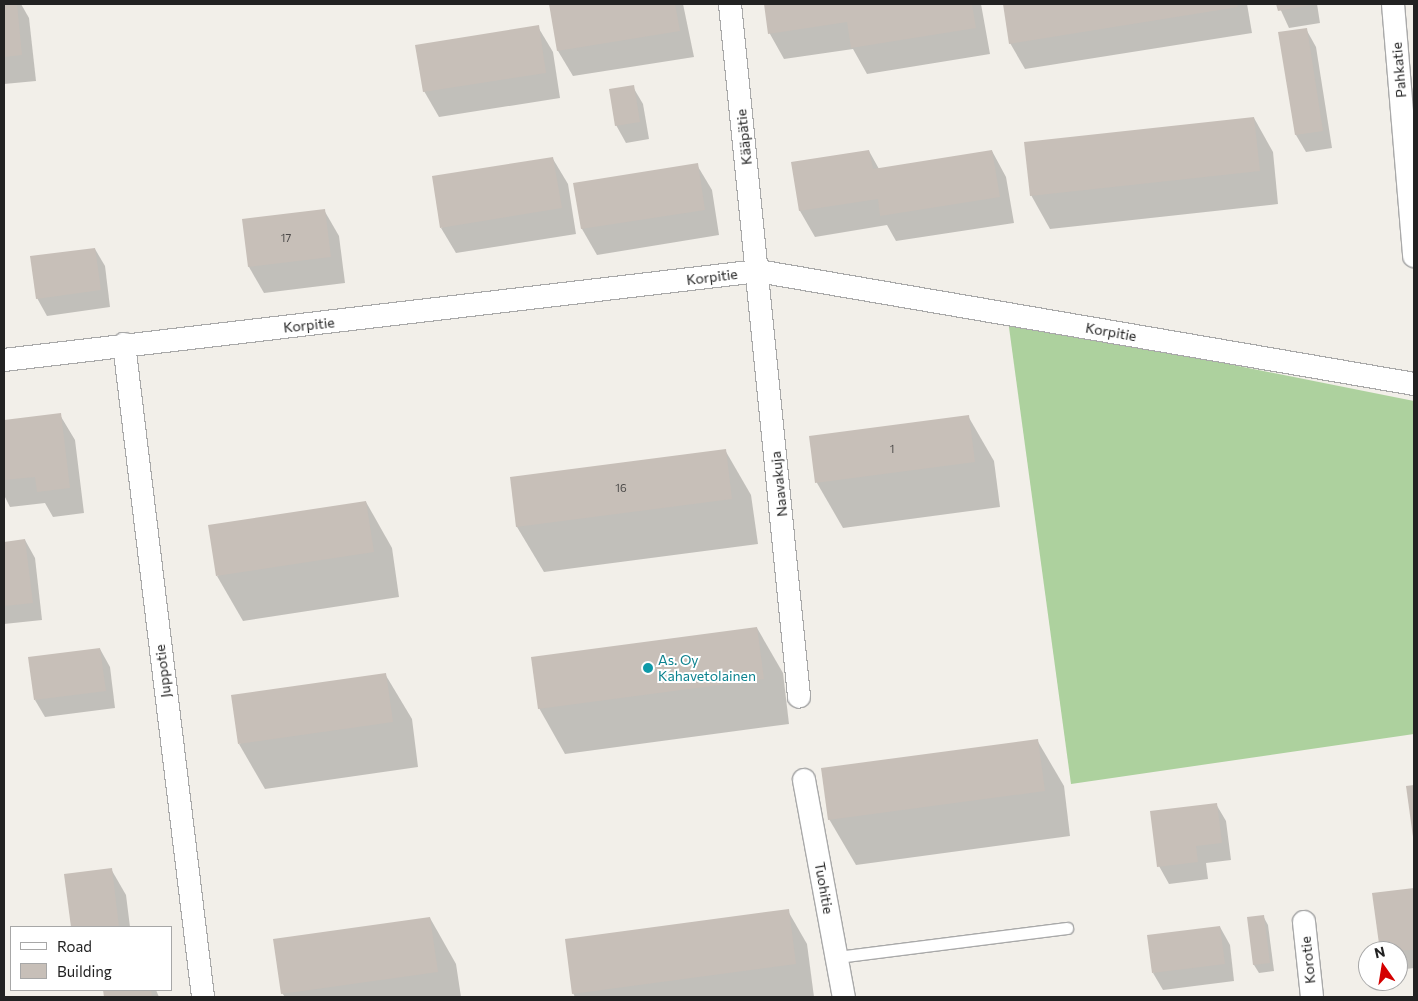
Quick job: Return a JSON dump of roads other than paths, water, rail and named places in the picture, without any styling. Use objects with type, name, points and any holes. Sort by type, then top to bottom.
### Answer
[{"type":"street","name":"Kääpätie","points":[[730,4],[758,271]]},
{"type":"street","name":"Pahkatie","points":[[1393,4],[1414,256]]},
{"type":"street","name":"Korpitie","points":[[4,360],[124,344],[404,315],[758,271],[1414,384]]},
{"type":"street","name":"Naavakuja","points":[[758,271],[799,697]]},
{"type":"street","name":"Juppotie","points":[[124,344],[203,997]]},
{"type":"street","name":"Tuohitie","points":[[804,780],[844,997]]},
{"type":"street","name":"Korotie","points":[[1304,922],[1312,997]]},
{"type":"lane","points":[[837,957],[1067,928]]},
{"type":"place","name":"As. Oy Kahavetolainen","points":[[648,668]]}]
